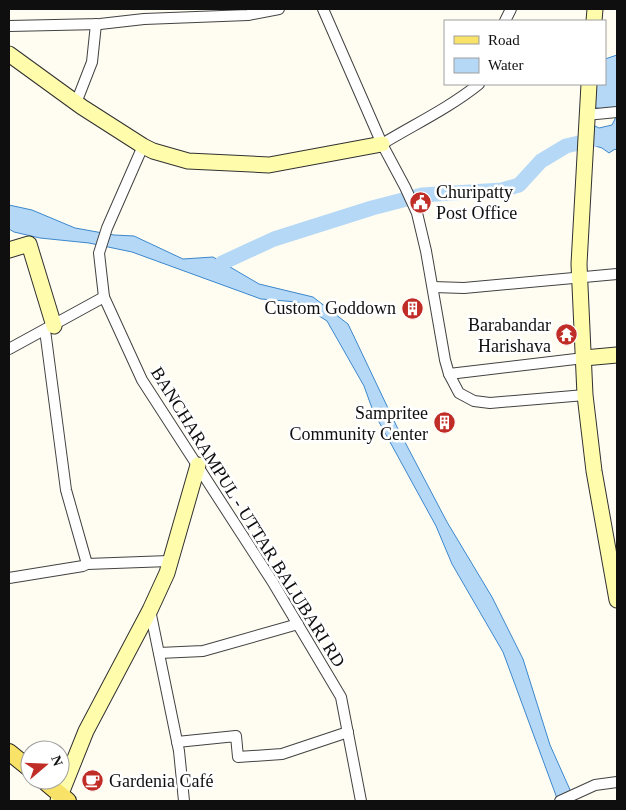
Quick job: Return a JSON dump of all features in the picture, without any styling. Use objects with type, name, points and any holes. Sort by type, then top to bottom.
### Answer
[{"type":"main road","points":[[9,752],[20,761]]},
{"type":"main road","points":[[53,790],[62,799]]},
{"type":"street","points":[[9,26],[96,24],[144,19],[248,15],[279,9]]},
{"type":"street","points":[[323,9],[382,144],[406,187],[417,213],[450,374],[459,393],[474,401],[490,403],[585,394]]},
{"type":"street","points":[[76,103],[92,62],[96,24]]},
{"type":"street","points":[[9,54],[76,103],[143,146],[153,151],[188,161],[269,165],[382,144],[462,98],[478,85]]},
{"type":"street","points":[[589,85],[579,277],[585,394],[594,471],[617,600]]},
{"type":"street","points":[[586,115],[617,112]]},
{"type":"street","name":"BANCHARAMPUL - UTTAR BALUBARI RD","points":[[143,146],[107,228],[99,252],[104,297],[142,380],[298,624],[341,697],[361,801]]},
{"type":"street","points":[[9,250],[29,244],[49,328],[66,490],[87,564]]},
{"type":"street","points":[[433,287],[464,288],[617,274]]},
{"type":"street","points":[[9,349],[104,297]]},
{"type":"street","points":[[450,374],[617,355]]},
{"type":"street","points":[[62,799],[86,731],[150,610],[167,573],[198,465]]},
{"type":"street","points":[[9,578],[87,564],[169,561]]},
{"type":"street","points":[[150,610],[177,742],[184,801]]},
{"type":"street","points":[[159,653],[202,651],[298,624]]},
{"type":"street","points":[[177,742],[236,736],[238,757],[282,754],[348,732]]},
{"type":"street","points":[[560,801],[595,785],[617,782]]},
{"type":"water","points":[[617,55],[617,109],[591,107],[593,85],[606,85],[606,59]]},
{"type":"water","points":[[617,116],[617,151],[615,149],[609,153],[602,148],[592,145],[592,138],[596,138],[593,133],[595,126],[599,128],[612,125]]},
{"type":"water","points":[[9,205],[32,210],[75,228],[114,235],[134,236],[183,259],[213,257],[259,284],[313,297],[348,324],[397,427],[447,522],[492,597],[523,659],[550,745],[575,801],[558,801],[503,652],[452,564],[436,526],[373,411],[364,386],[327,321],[297,302],[261,299],[132,252],[89,243],[40,238],[14,232],[9,229]]},
{"type":"waterway","points":[[222,263],[274,239],[372,208],[422,195],[502,190],[519,185],[541,161],[566,146],[617,134]]},
{"type":"place","name":"Churipatty Post Office","points":[[420,202]]},
{"type":"place","name":"Custom Goddown","points":[[412,308]]},
{"type":"place","name":"Barabandar Harishava","points":[[567,335]]},
{"type":"place","name":"Sampritee Community Center","points":[[444,423]]},
{"type":"place","name":"Gardenia Café","points":[[93,781]]}]
